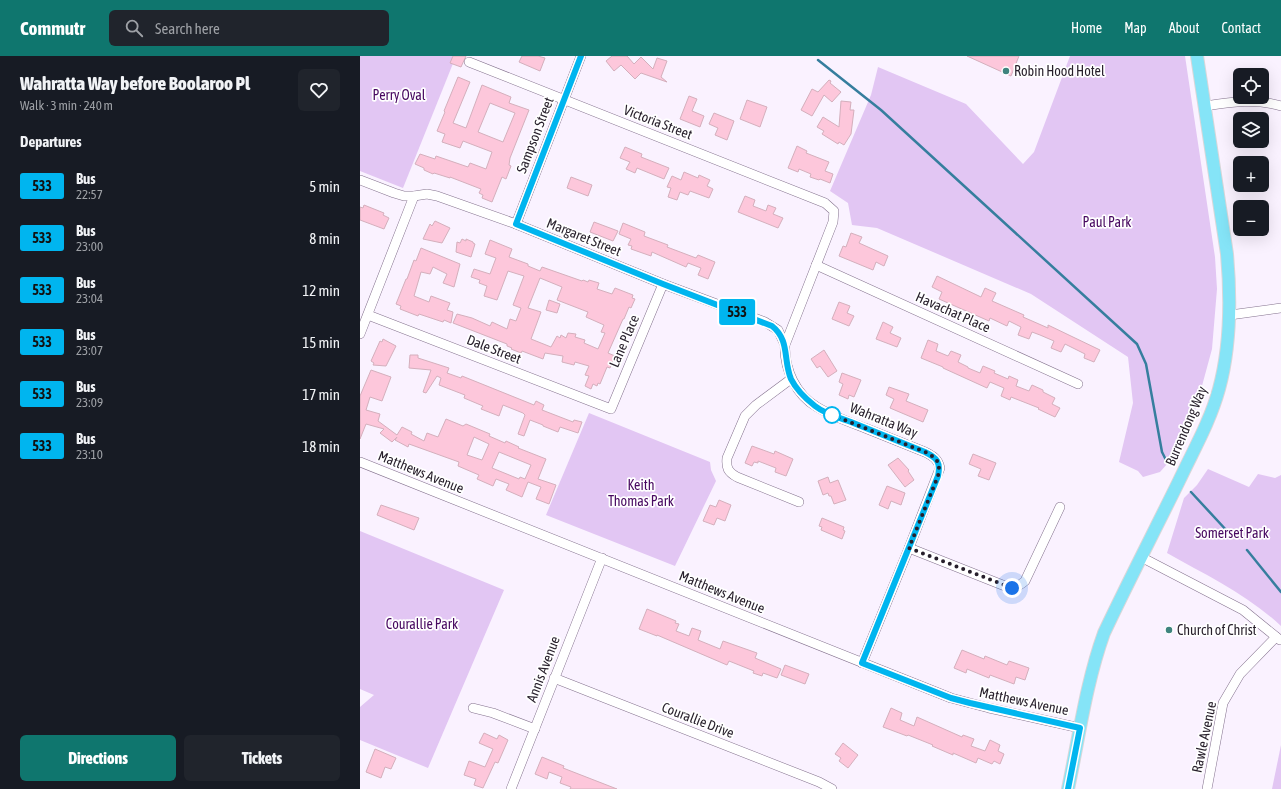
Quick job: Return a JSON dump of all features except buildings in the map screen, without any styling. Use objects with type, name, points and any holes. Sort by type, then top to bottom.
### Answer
[{"type":"main road","name":"Burrendong Way","points":[[1068,789],[1096,656],[1110,621],[1210,416],[1219,390],[1223,368],[1230,315],[1230,284],[1227,254],[1197,56]]},
{"type":"street","name":"Sampson Street","points":[[516,224],[581,56]]},
{"type":"street","name":"Victoria Street","points":[[469,62],[825,203],[834,211]]},
{"type":"street","points":[[1205,106],[1255,100],[1281,106]]},
{"type":"street","name":"Margaret Street","points":[[360,180],[404,196],[426,194],[437,196],[516,224],[663,284],[772,326],[778,330],[785,345]]},
{"type":"street","points":[[360,334],[414,196]]},
{"type":"street","name":"Wahratta Way","points":[[834,211],[834,222],[785,345],[787,364],[791,379],[801,393],[816,407],[832,415],[925,452],[938,461],[940,468],[862,663]]},
{"type":"street","name":"Havachat Place","points":[[816,265],[1078,384]]},
{"type":"street","name":"Lane Place","points":[[611,409],[663,284]]},
{"type":"street","points":[[1230,315],[1281,308]]},
{"type":"street","name":"Dale Street","points":[[368,315],[611,409]]},
{"type":"street","points":[[791,379],[756,405],[745,416],[727,458],[726,465],[731,474],[799,502]]},
{"type":"street","name":"Matthews Avenue","points":[[360,462],[951,698],[1080,728]]},
{"type":"street","points":[[909,548],[1012,588],[1019,586],[1025,581],[1060,507]]},
{"type":"street","name":"Rawle Avenue","points":[[1141,557],[1243,610],[1279,639],[1240,674],[1223,703],[1207,789]]},
{"type":"street","name":"Annis Avenue","points":[[511,789],[602,558]]},
{"type":"street","name":"Courallie Drive","points":[[554,678],[819,782],[832,789]]},
{"type":"street","points":[[473,708],[493,712],[535,729]]},
{"type":"green space","name":"Perry Oval","points":[[360,56],[456,56],[403,188],[360,171]]},
{"type":"green space","name":"Paul Park","points":[[1070,56],[1185,56],[1215,257],[1217,289],[1212,349],[1193,419],[1183,435],[1176,454],[1160,472],[1143,477],[1138,471],[1119,462],[1133,403],[1128,357],[1031,294],[877,228],[852,225],[848,203],[830,191],[871,95],[878,67],[966,104],[1023,164],[1034,152]]},
{"type":"green space","name":"Keith Thomas Park","points":[[589,413],[710,462],[711,470],[716,481],[675,566],[546,515]]},
{"type":"green space","name":"Somerset Park","points":[[1208,469],[1249,487],[1258,474],[1275,478],[1281,475],[1281,626],[1241,595],[1167,553],[1184,498],[1197,485]]},
{"type":"green space","name":"Courallie Park","points":[[360,531],[504,590],[428,768],[360,740],[360,707],[374,695],[360,689]]},
{"type":"green space","points":[[1281,745],[1281,789],[1272,789]]},
{"type":"waterway","points":[[818,60],[881,110],[1137,344],[1146,364],[1162,452],[1167,462]]},
{"type":"waterway","points":[[1191,492],[1228,532]]},
{"type":"waterway","points":[[1247,550],[1281,592]]},
{"type":"bus line","name":"533","points":[[581,56],[516,224],[663,284],[765,322],[778,330],[785,345],[787,364],[791,379],[801,393],[816,407],[832,415],[925,452],[938,461],[940,468],[938,476],[862,663],[951,698],[1080,728],[1068,789]]},
{"type":"place","name":"Robin Hood Hotel","points":[[1006,71]]},
{"type":"place","name":"Church of Christ","points":[[1169,630]]},
{"type":"route","points":[[832,415],[925,452],[938,461],[940,468],[938,476],[909,548],[1012,588]]}]
